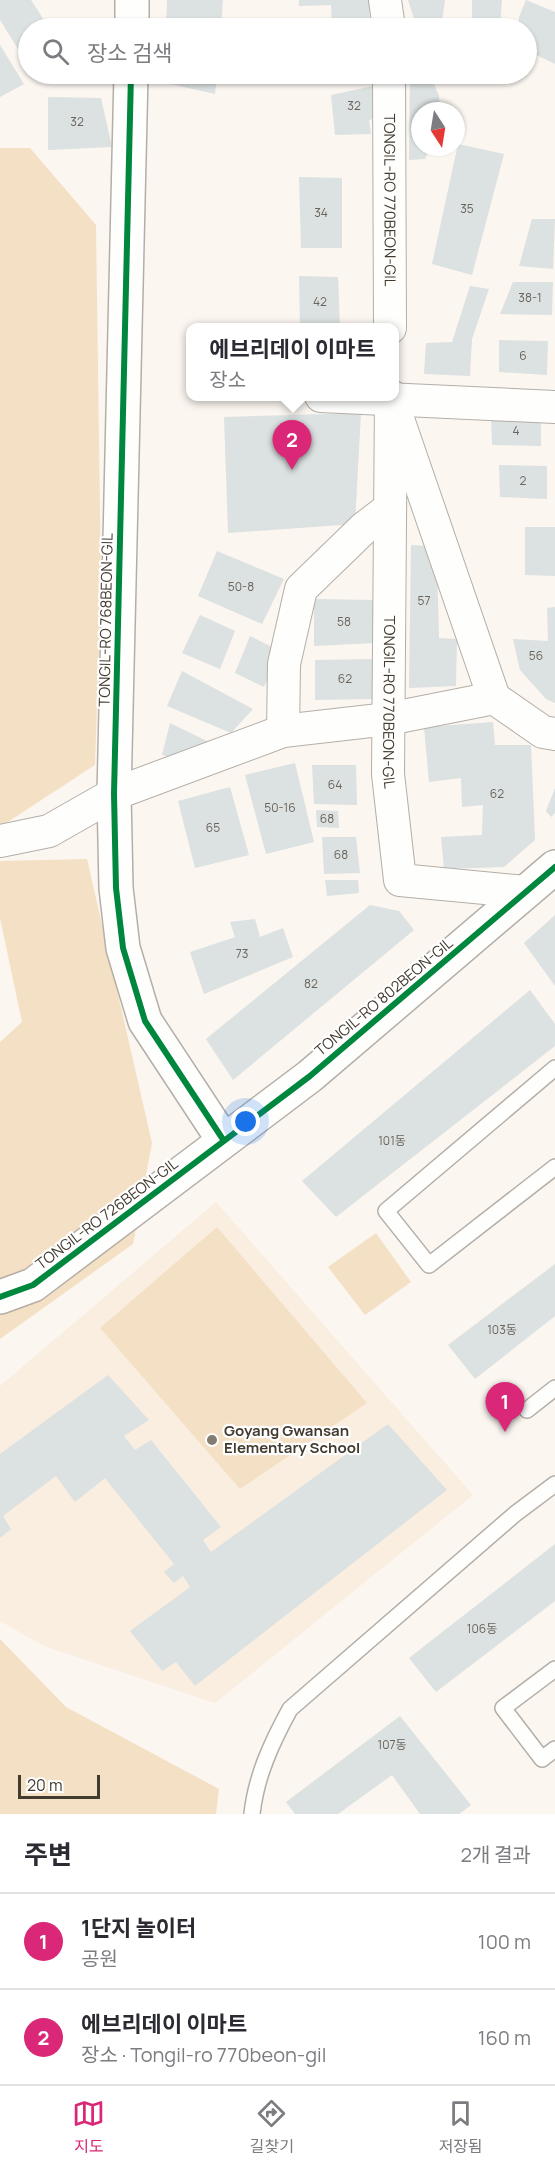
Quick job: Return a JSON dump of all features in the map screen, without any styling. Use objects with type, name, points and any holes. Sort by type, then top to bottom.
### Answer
[{"type":"street","points":[[132,0],[132,18]]},
{"type":"street","points":[[385,0],[388,18]]},
{"type":"street","name":"TONGIL-RO 768BEON-GIL","points":[[130,84],[114,794],[116,888],[123,948],[145,1021],[224,1141]]},
{"type":"street","name":"TONGIL-RO 770BEON-GIL","points":[[390,84],[390,323]]},
{"type":"street","points":[[399,398],[555,408]]},
{"type":"street","name":"TONGIL-RO 770BEON-GIL","points":[[391,401],[388,774],[400,880],[526,892]]},
{"type":"street","points":[[392,401],[494,699],[543,732],[555,734]]},
{"type":"street","points":[[283,731],[284,664],[301,589],[364,528],[390,508]]},
{"type":"street","points":[[0,841],[49,831],[114,794],[283,731],[388,719],[494,699]]},
{"type":"street","name":"TONGIL-RO 802BEON-GIL","points":[[224,1141],[310,1076],[555,867]]},
{"type":"street","name":"TONGIL-RO 726BEON-GIL","points":[[0,1297],[33,1285],[224,1141]]},
{"type":"lane","points":[[555,1068],[386,1211],[429,1266],[555,1167]]},
{"type":"lane","points":[[527,1410],[555,1388]]},
{"type":"lane","points":[[252,1814],[254,1793],[270,1745],[290,1709],[515,1514],[555,1484]]},
{"type":"lane","points":[[555,1669],[504,1708],[542,1759],[555,1749]]},
{"type":"shaded area","points":[[0,148],[30,148],[96,225],[101,586],[95,765],[0,827]]},
{"type":"shaded area","points":[[87,859],[152,1143],[133,1244],[0,1339],[0,1042],[22,1022],[0,918],[0,861]]},
{"type":"shaded area","name":"Goyang Gwansan Elementary School","points":[[216,1202],[473,1495],[215,1703],[44,1646],[0,1621],[0,1386]]},
{"type":"shaded area","points":[[217,1227],[367,1403],[240,1489],[100,1328]]},
{"type":"shaded area","points":[[376,1233],[411,1282],[365,1315],[328,1267]]},
{"type":"shaded area","points":[[0,1639],[66,1707],[219,1789],[216,1814],[0,1814]]},
{"type":"building","points":[[0,0],[31,0],[43,18],[18,18],[18,49],[0,20]]},
{"type":"building","points":[[167,0],[223,0],[222,18],[166,18]]},
{"type":"building","points":[[299,0],[369,0],[370,18],[332,18],[331,5],[299,6]]},
{"type":"building","points":[[408,0],[445,0],[442,18],[414,18]]},
{"type":"building","points":[[472,0],[502,0],[501,18],[472,18]]},
{"type":"building","points":[[526,0],[555,12],[555,64],[537,55],[537,18],[519,17]]},
{"type":"building","points":[[0,45],[18,74],[18,84],[24,84],[0,97]]},
{"type":"building","points":[[170,84],[216,84],[215,94]]},
{"type":"building","points":[[410,84],[434,84],[439,96],[439,102],[411,102],[411,156],[426,156],[425,159],[409,160]]},
{"type":"building","points":[[373,86],[378,118],[369,120],[371,134],[335,135],[331,95]]},
{"type":"building","points":[[48,97],[101,98],[112,147],[48,150]]},
{"type":"building","points":[[465,146],[504,154],[472,275],[432,264],[455,156],[465,156]]},
{"type":"building","points":[[299,177],[342,178],[342,248],[301,248]]},
{"type":"building","points":[[532,219],[555,219],[553,269],[519,266]]},
{"type":"building","points":[[299,276],[338,277],[340,323],[300,323]]},
{"type":"building","points":[[513,282],[553,282],[552,315],[500,314]]},
{"type":"building","points":[[470,286],[489,289],[472,339],[470,376],[424,374],[426,343],[452,342]]},
{"type":"building","points":[[499,340],[548,341],[547,375],[499,372]]},
{"type":"building","points":[[361,413],[355,524],[228,533],[224,417]]},
{"type":"building","points":[[491,415],[541,417],[541,446],[492,445]]},
{"type":"building","points":[[499,465],[547,466],[547,499],[500,497]]},
{"type":"building","points":[[525,527],[555,527],[555,576],[525,575]]},
{"type":"building","points":[[411,545],[429,546],[429,564],[437,564],[439,638],[457,639],[456,686],[409,688]]},
{"type":"building","points":[[217,551],[284,579],[262,624],[198,596]]},
{"type":"building","points":[[314,599],[375,600],[374,643],[314,646]]},
{"type":"building","points":[[555,607],[555,703],[546,699],[520,670],[513,639],[548,641],[547,608]]},
{"type":"building","points":[[200,615],[235,631],[220,669],[182,653]]},
{"type":"building","points":[[250,636],[280,651],[264,687],[235,673]]},
{"type":"building","points":[[375,659],[375,699],[315,700],[315,660]]},
{"type":"building","points":[[182,671],[253,709],[231,733],[167,706]]},
{"type":"building","points":[[493,722],[495,745],[531,745],[535,840],[504,867],[444,869],[441,837],[482,835],[483,805],[462,807],[461,778],[429,782],[424,727]]},
{"type":"building","points":[[170,723],[209,742],[184,760],[162,755]]},
{"type":"building","points":[[295,763],[314,842],[266,854],[245,775]]},
{"type":"building","points":[[312,765],[356,765],[357,805],[314,804]]},
{"type":"building","points":[[230,787],[249,855],[195,868],[178,801]]},
{"type":"building","points":[[555,788],[555,813],[551,817],[546,811]]},
{"type":"building","points":[[316,810],[338,811],[339,828],[317,827]]},
{"type":"building","points":[[322,837],[356,837],[360,873],[324,874]]},
{"type":"building","points":[[325,880],[358,880],[359,893],[327,896]]},
{"type":"building","points":[[370,905],[399,911],[414,930],[233,1080],[206,1039]]},
{"type":"building","points":[[555,915],[555,986],[524,943]]},
{"type":"building","points":[[255,919],[260,937],[283,928],[293,957],[204,994],[190,952],[235,937],[230,922]]},
{"type":"building","points":[[530,990],[555,1024],[555,1046],[336,1217],[302,1181]]},
{"type":"building","points":[[555,1264],[555,1316],[475,1379],[448,1345]]},
{"type":"building","points":[[108,1375],[149,1420],[124,1436],[135,1450],[151,1440],[221,1527],[203,1540],[211,1552],[388,1424],[447,1490],[195,1686],[176,1662],[162,1671],[130,1631],[190,1587],[183,1576],[174,1583],[164,1572],[174,1564],[105,1478],[75,1502],[56,1476],[3,1516],[11,1529],[0,1538],[0,1454]]},
{"type":"building","points":[[555,1544],[555,1601],[436,1692],[409,1658]]},
{"type":"building","points":[[400,1716],[471,1805],[459,1814],[420,1814],[392,1775],[338,1814],[295,1814],[286,1802]]},
{"type":"cycle path","points":[[131,84],[114,794],[116,888],[123,948],[145,1021],[224,1141]]},
{"type":"cycle path","points":[[0,1297],[33,1285],[310,1076],[555,867]]},
{"type":"place","name":"에브리데이 이마트","points":[[292,470]]},
{"type":"place","name":"1단지 놀이터","points":[[505,1432]]},
{"type":"place","name":"Goyang Gwansan Elementary School","points":[[212,1440]]}]
